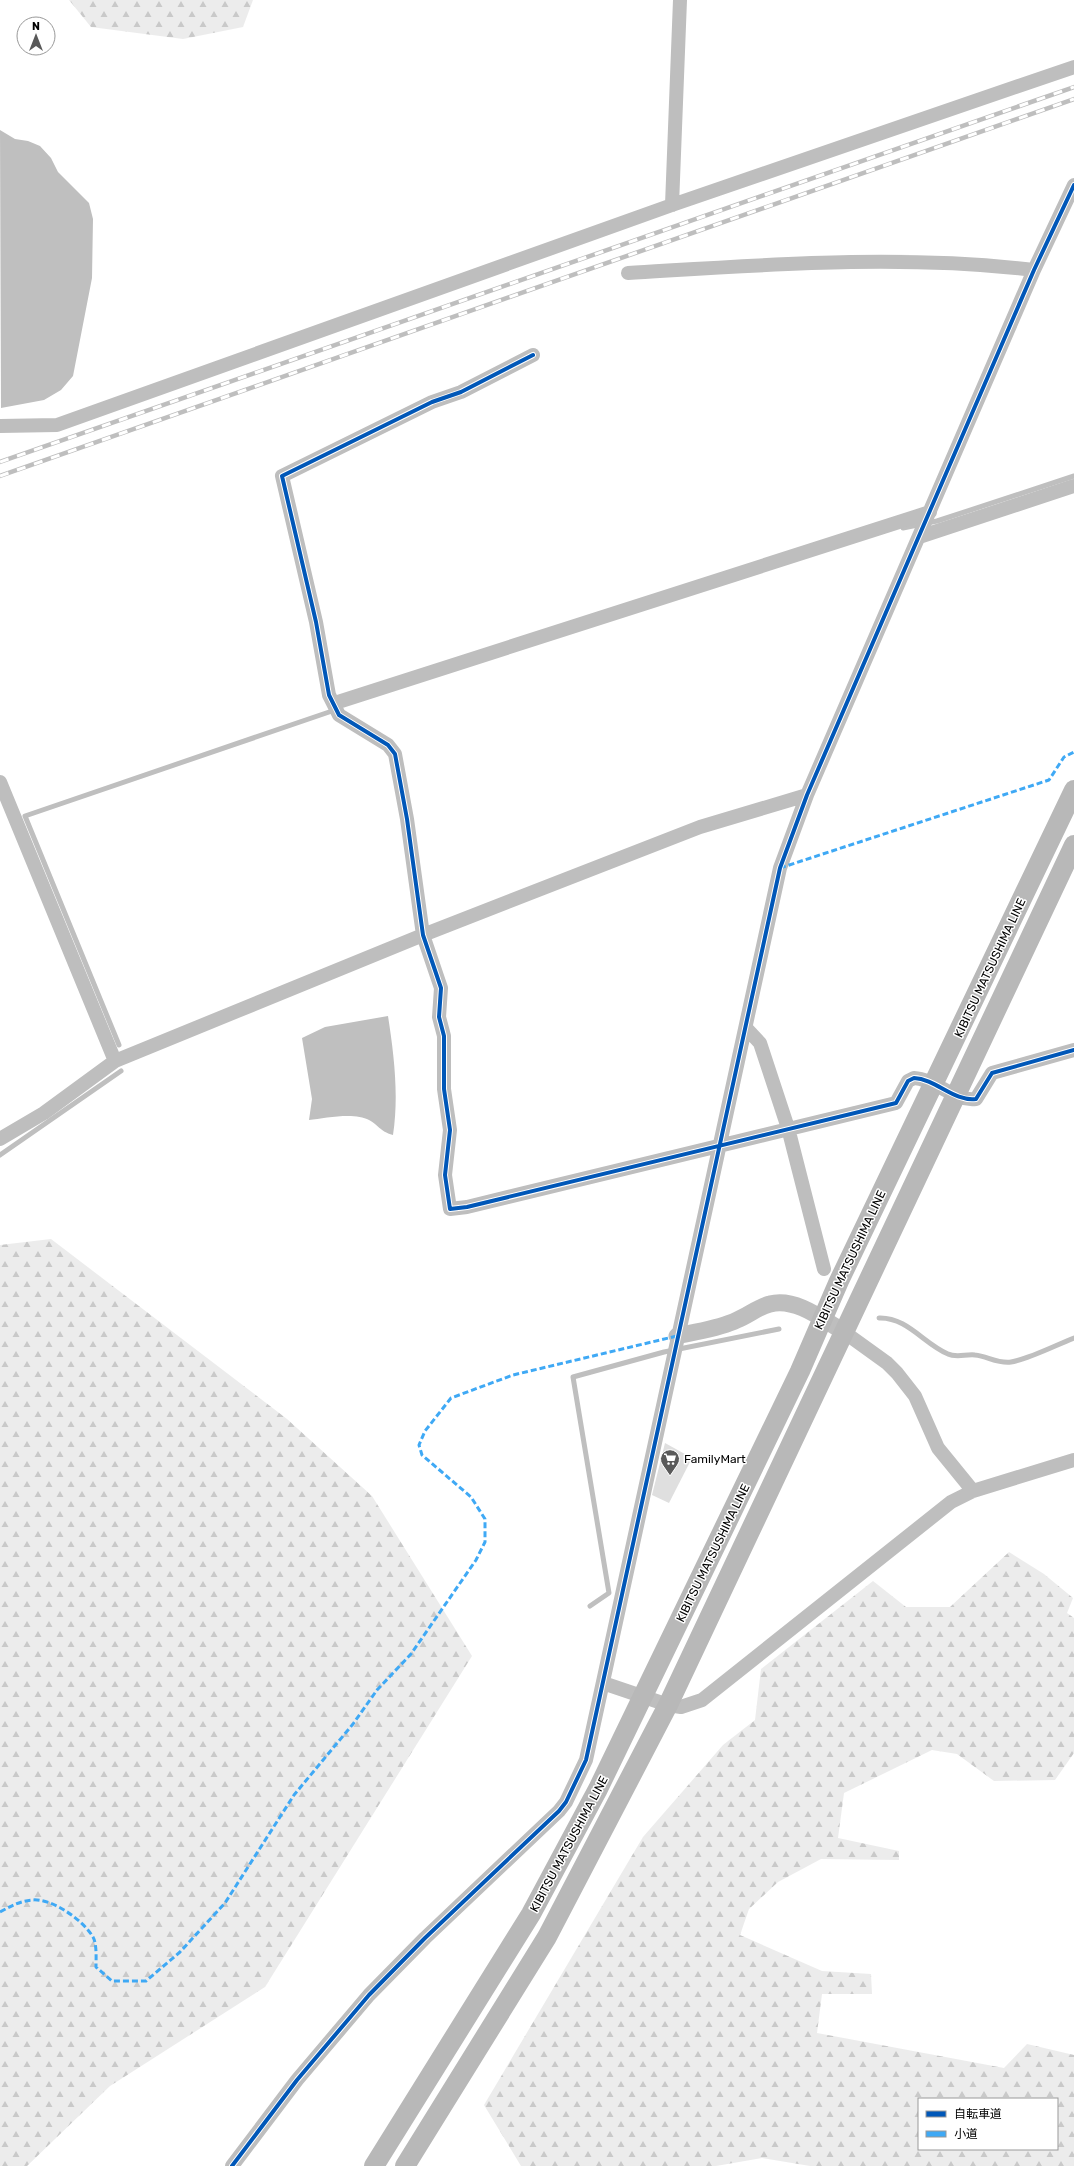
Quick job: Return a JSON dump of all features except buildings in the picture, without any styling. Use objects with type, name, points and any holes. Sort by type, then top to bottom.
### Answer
[{"type":"main road","name":"KIBITSU MATSUSHIMA LINE","points":[[374,2166],[531,1914],[598,1790],[800,1371],[839,1281],[935,1084],[1074,790]]},
{"type":"main road","name":"KIBITSU MATSUSHIMA LINE","points":[[405,2166],[547,1937],[668,1705],[1074,845]]},
{"type":"street","points":[[672,205],[680,0]]},
{"type":"street","points":[[0,426],[57,425],[672,205],[1074,68]]},
{"type":"street","points":[[232,2166],[297,2080],[369,1995],[425,1938],[559,1811],[566,1802],[586,1760],[675,1345],[780,868],[807,795],[1034,270],[1074,185]]},
{"type":"street","points":[[628,273],[789,263],[900,262],[989,265],[1034,270]]},
{"type":"street","points":[[533,355],[461,392],[432,402],[282,476],[316,622],[329,695],[336,708],[388,745],[395,754],[407,819],[423,935],[441,988],[439,1017],[444,1036],[444,1089],[450,1130],[445,1174],[450,1209],[467,1207],[896,1103],[908,1082],[914,1078],[935,1084],[968,1100],[976,1099],[992,1073],[1074,1050]]},
{"type":"street","points":[[336,708],[925,523],[1074,486]]},
{"type":"street","points":[[0,782],[115,1061]]},
{"type":"street","points":[[0,1140],[44,1113],[115,1061],[423,935],[700,827],[807,795]]},
{"type":"street","points":[[746,1028],[760,1043],[788,1128],[824,1269]]},
{"type":"street","points":[[675,1345],[772,1303],[783,1303],[802,1308],[844,1332],[887,1363],[897,1373],[915,1396],[938,1448],[973,1491]]},
{"type":"street","points":[[603,1683],[668,1705],[681,1707],[702,1700],[951,1502],[973,1491],[1074,1460]]},
{"type":"green space","points":[[69,0],[253,0],[243,27],[183,39],[91,27]]},
{"type":"green space","points":[[51,1239],[287,1419],[372,1496],[472,1656],[265,1987],[110,2086],[27,2166],[0,2166],[0,1245]]},
{"type":"green space","points":[[1009,1552],[1044,1574],[1073,1598],[1067,1613],[1074,1618],[1074,1753],[1055,1780],[994,1781],[957,1754],[932,1750],[844,1793],[838,1838],[899,1851],[899,1860],[821,1859],[778,1882],[749,1909],[740,1935],[822,1971],[871,1974],[872,1994],[822,1994],[817,2033],[1004,2068],[1027,2044],[1074,2055],[1074,2166],[810,2166],[762,2158],[716,2166],[521,2166],[484,2105],[643,1837],[723,1745],[755,1720],[761,1669],[873,1581],[906,1607],[950,1607]]},
{"type":"shaded area","points":[[0,130],[15,139],[28,141],[40,146],[51,158],[58,172],[89,203],[93,219],[92,278],[73,376],[61,390],[44,400],[1,408]]},
{"type":"shaded area","points":[[388,1016],[394,1060],[396,1090],[393,1135],[385,1132],[369,1120],[356,1116],[340,1116],[309,1120],[312,1099],[302,1038],[325,1027]]},
{"type":"waterway","points":[[903,528],[937,521],[1074,476]]},
{"type":"waterway","points":[[119,1045],[25,816],[335,710]]},
{"type":"waterway","points":[[0,1155],[121,1071]]},
{"type":"waterway","points":[[879,1318],[889,1319],[907,1326],[939,1350],[951,1355],[975,1355],[1002,1362],[1011,1362],[1026,1358],[1074,1338]]},
{"type":"waterway","points":[[590,1606],[609,1593],[573,1377],[664,1352],[779,1329]]},
{"type":"railway","points":[[0,462],[1074,87]]},
{"type":"railway","points":[[0,476],[1074,99]]},
{"type":"marked path","points":[[780,868],[1049,780],[1064,757],[1074,752]]},
{"type":"marked path","points":[[0,1912],[12,1906],[32,1900],[40,1900],[57,1906],[75,1917],[88,1930],[93,1937],[95,1944],[96,1967],[112,1981],[146,1981],[180,1952],[225,1903],[294,1795],[353,1724],[377,1690],[411,1654],[476,1560],[485,1542],[485,1519],[471,1497],[422,1455],[419,1445],[425,1431],[451,1398],[513,1375],[677,1336]]},
{"type":"cycle path","points":[[232,2166],[297,2080],[369,1995],[425,1938],[559,1811],[566,1802],[586,1760],[780,868],[807,795],[1034,270],[1074,185]]},
{"type":"cycle path","points":[[533,355],[461,392],[432,402],[282,476],[316,622],[329,695],[339,715],[388,745],[395,754],[407,819],[423,935],[441,988],[439,1017],[444,1036],[444,1089],[450,1130],[445,1175],[450,1209],[467,1207],[896,1103],[908,1081],[914,1078],[930,1082],[960,1097],[976,1099],[992,1073],[1074,1050]]},
{"type":"place","name":"FamilyMart","points":[[670,1476]]}]
